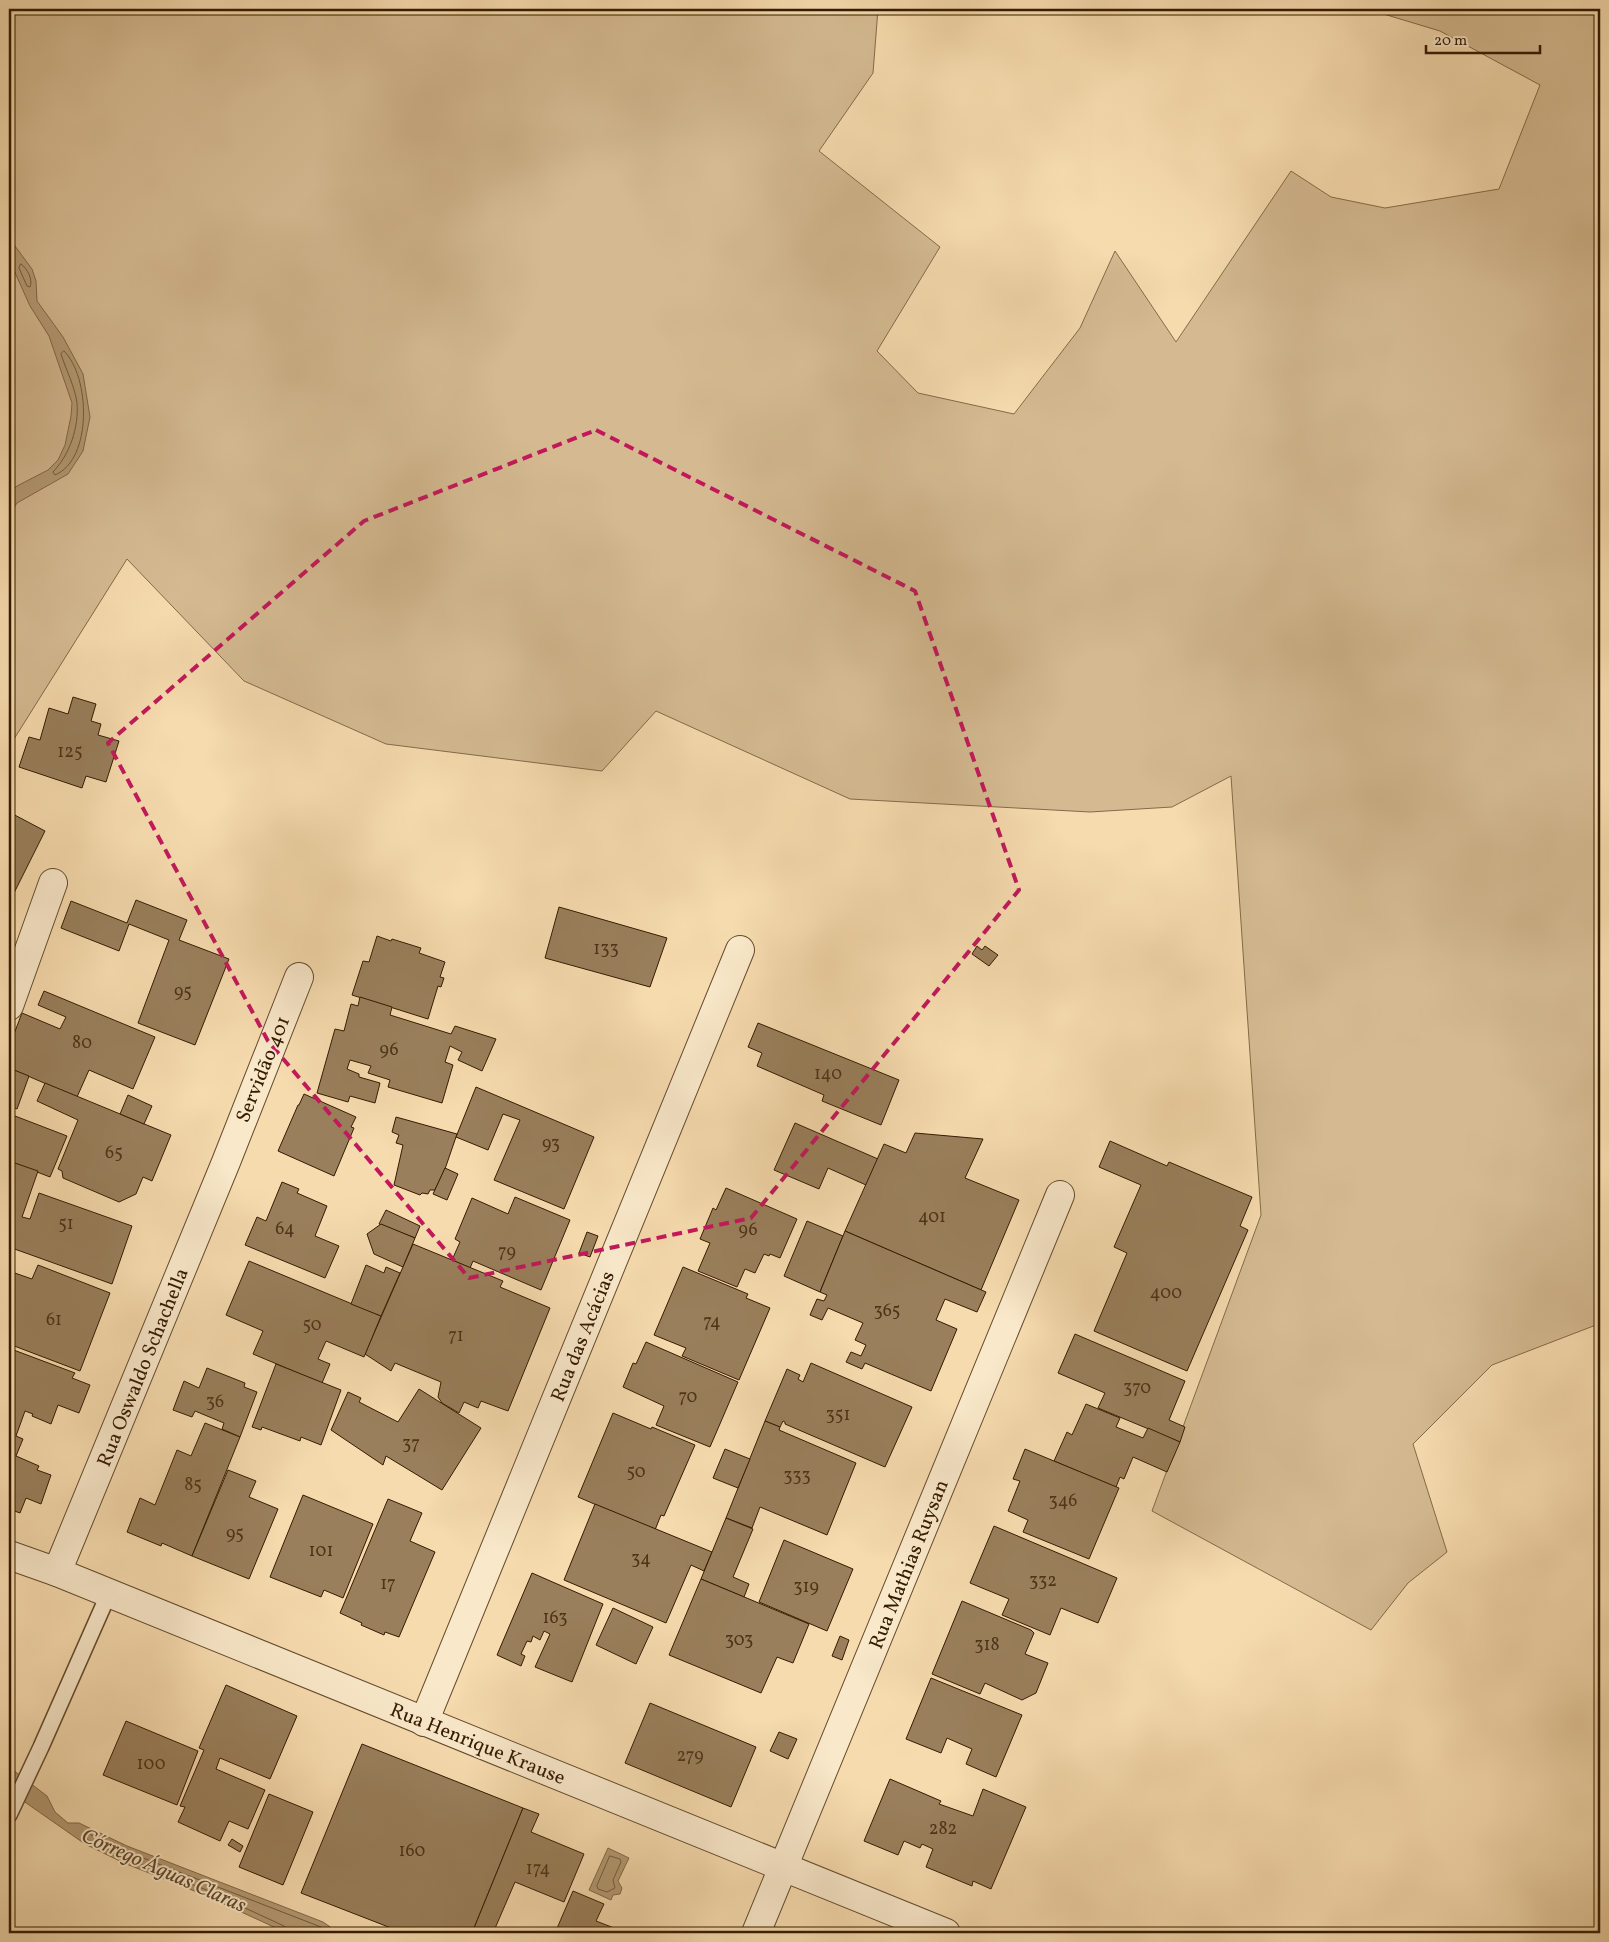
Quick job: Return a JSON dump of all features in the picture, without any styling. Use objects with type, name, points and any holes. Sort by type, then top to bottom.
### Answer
[{"type":"street","points":[[9,1006],[53,883]]},
{"type":"street","name":"Rua das Acácias","points":[[424,1722],[740,950]]},
{"type":"street","name":"Servidão 401","points":[[226,1162],[298,977]]},
{"type":"street","name":"Rua Oswaldo Schachella","points":[[57,1572],[226,1162]]},
{"type":"street","name":"Rua Mathias Ruysan","points":[[756,1933],[1060,1195]]},
{"type":"street","name":"Rua Henrique Krause","points":[[9,1555],[57,1572],[946,1933]]},
{"type":"lane","points":[[9,1815],[109,1593]]},
{"type":"highlighted area","points":[[596,430],[915,591],[1019,890],[751,1218],[469,1278],[268,1041],[108,743],[364,521]]},
{"type":"shaded area","points":[[9,9],[878,9],[873,73],[819,151],[940,247],[877,351],[918,393],[1014,414],[1080,328],[1115,251],[1176,342],[1291,171],[1331,197],[1385,208],[1499,189],[1540,85],[1440,31],[1367,9],[1600,9],[1600,1287],[1596,1325],[1492,1365],[1413,1444],[1447,1552],[1408,1583],[1371,1630],[1152,1511],[1261,1215],[1231,776],[1172,807],[1090,812],[850,799],[656,711],[602,771],[386,744],[244,681],[127,559],[9,747]]},
{"type":"water","points":[[9,238],[32,269],[36,281],[37,301],[63,337],[83,374],[90,417],[83,451],[68,474],[17,503],[9,515],[9,493],[17,486],[48,470],[58,460],[65,445],[72,403],[49,336],[30,306],[9,261]]},
{"type":"water","name":"Córrego Águas Claras","points":[[9,1767],[47,1796],[55,1812],[68,1823],[79,1823],[127,1846],[323,1922],[339,1933],[287,1933],[202,1894],[124,1863],[85,1844],[9,1791]]},
{"type":"water","points":[[608,1848],[629,1858],[618,1881],[622,1888],[620,1894],[613,1895],[611,1900],[589,1890]]},
{"type":"building","points":[[73,697],[96,704],[91,721],[101,724],[98,735],[119,741],[106,782],[86,776],[82,788],[19,767],[29,737],[40,740],[49,708],[68,714]]},
{"type":"building","points":[[9,812],[45,831],[9,903]]},
{"type":"building","points":[[136,900],[187,920],[179,940],[229,959],[195,1045],[138,1023],[169,940],[129,924],[119,951],[61,928],[71,901],[127,923]]},
{"type":"building","points":[[559,907],[667,938],[650,987],[545,958]]},
{"type":"building","points":[[377,936],[421,948],[419,953],[445,962],[440,977],[444,978],[441,987],[438,986],[428,1019],[352,995],[363,961],[369,962]]},
{"type":"building","points":[[977,946],[982,950],[985,946],[998,955],[989,966],[972,954]]},
{"type":"building","points":[[44,991],[155,1037],[133,1089],[89,1070],[77,1097],[9,1068],[9,1047],[22,1013],[60,1029],[66,1017],[38,1005]]},
{"type":"building","points":[[360,997],[392,1007],[390,1015],[451,1034],[455,1026],[496,1039],[482,1071],[458,1060],[462,1052],[450,1046],[445,1062],[453,1065],[442,1103],[388,1087],[390,1080],[368,1073],[371,1066],[350,1060],[347,1069],[359,1074],[359,1077],[380,1083],[375,1103],[350,1096],[348,1102],[317,1093],[335,1029],[344,1031],[351,1004],[358,1006]]},
{"type":"building","points":[[758,1023],[899,1080],[881,1125],[822,1101],[824,1095],[757,1066],[762,1053],[748,1047]]},
{"type":"building","points":[[9,1068],[29,1076],[17,1109],[9,1106]]},
{"type":"building","points":[[45,1083],[171,1135],[152,1181],[143,1177],[136,1194],[119,1202],[63,1178],[62,1171],[58,1169],[78,1120],[37,1101]]},
{"type":"building","points":[[476,1087],[594,1137],[564,1209],[494,1180],[520,1120],[503,1114],[488,1150],[456,1137]]},
{"type":"building","points":[[304,1094],[356,1117],[351,1127],[354,1128],[334,1176],[278,1151]]},
{"type":"building","points":[[128,1095],[152,1106],[144,1124],[120,1114]]},
{"type":"building","points":[[15,1116],[67,1136],[50,1177],[9,1161],[9,1127]]},
{"type":"building","points":[[396,1117],[457,1134],[445,1169],[435,1190],[430,1190],[428,1194],[422,1193],[420,1195],[394,1185],[403,1145],[396,1143],[399,1135],[392,1132]]},
{"type":"building","points":[[795,1123],[878,1159],[866,1185],[828,1168],[819,1189],[774,1170]]},
{"type":"building","points":[[915,1133],[983,1139],[965,1178],[1019,1200],[981,1290],[845,1231],[884,1144],[906,1153]]},
{"type":"building","points":[[1110,1141],[1167,1166],[1169,1162],[1252,1197],[1240,1226],[1248,1230],[1187,1371],[1094,1331],[1127,1253],[1114,1247],[1141,1185],[1099,1167]]},
{"type":"building","points":[[9,1161],[38,1171],[22,1217],[30,1219],[39,1193],[132,1226],[112,1284],[9,1247]]},
{"type":"building","points":[[445,1168],[458,1174],[447,1200],[433,1194]]},
{"type":"building","points":[[282,1182],[299,1189],[297,1193],[327,1206],[315,1236],[339,1246],[325,1278],[245,1245],[257,1217],[266,1221]]},
{"type":"building","points":[[726,1188],[797,1219],[780,1258],[764,1254],[755,1273],[745,1269],[737,1287],[698,1271],[710,1243],[700,1239],[713,1208],[716,1210]]},
{"type":"building","points":[[515,1197],[570,1220],[541,1290],[473,1261],[470,1268],[452,1260],[460,1242],[455,1239],[472,1198],[508,1214]]},
{"type":"building","points":[[386,1210],[420,1226],[415,1238],[379,1224]]},
{"type":"building","points":[[807,1221],[843,1236],[820,1292],[784,1276]]},
{"type":"building","points":[[381,1224],[415,1238],[403,1267],[374,1254],[367,1234]]},
{"type":"building","points":[[845,1231],[986,1292],[977,1312],[945,1299],[936,1320],[957,1329],[931,1391],[865,1363],[862,1369],[846,1362],[851,1352],[861,1356],[866,1345],[855,1340],[863,1323],[828,1308],[822,1320],[810,1315],[817,1299],[824,1301],[827,1295],[820,1292]]},
{"type":"building","points":[[587,1232],[598,1236],[590,1257],[579,1253]]},
{"type":"building","points":[[413,1244],[503,1281],[500,1287],[550,1308],[508,1411],[481,1401],[478,1408],[464,1402],[459,1413],[442,1403],[438,1397],[441,1382],[395,1363],[391,1371],[365,1354]]},
{"type":"building","points":[[249,1261],[381,1316],[364,1357],[326,1341],[318,1359],[330,1364],[322,1383],[253,1354],[263,1331],[226,1315]]},
{"type":"building","points":[[38,1265],[110,1293],[80,1371],[9,1344],[9,1271],[32,1279]]},
{"type":"building","points":[[366,1265],[384,1273],[386,1267],[400,1273],[381,1316],[351,1304]]},
{"type":"building","points":[[683,1267],[748,1294],[746,1298],[770,1308],[739,1380],[682,1356],[686,1348],[654,1335]]},
{"type":"building","points":[[1075,1334],[1185,1381],[1169,1420],[1185,1427],[1180,1442],[1098,1408],[1105,1393],[1058,1373]]},
{"type":"building","points":[[646,1342],[738,1382],[710,1447],[656,1425],[664,1406],[623,1387],[633,1363],[636,1364]]},
{"type":"building","points":[[11,1349],[75,1373],[72,1378],[90,1385],[79,1413],[58,1405],[51,1424],[25,1411],[16,1436],[23,1439],[16,1456],[39,1466],[37,1470],[51,1475],[41,1504],[26,1498],[20,1513],[9,1509],[9,1353]]},
{"type":"building","points":[[811,1363],[912,1407],[885,1467],[785,1424],[783,1421],[780,1427],[765,1421],[787,1369],[800,1375],[798,1379],[803,1382]]},
{"type":"building","points":[[276,1364],[341,1390],[321,1445],[301,1437],[300,1441],[262,1427],[261,1430],[252,1427]]},
{"type":"building","points":[[207,1368],[245,1383],[244,1387],[257,1392],[240,1437],[222,1429],[224,1423],[195,1411],[192,1417],[173,1410],[184,1381],[199,1388]]},
{"type":"building","points":[[419,1389],[481,1428],[442,1490],[386,1456],[383,1465],[331,1430],[348,1392],[361,1398],[359,1402],[398,1422]]},
{"type":"building","points":[[1086,1404],[1120,1418],[1116,1427],[1143,1438],[1148,1428],[1180,1442],[1167,1472],[1133,1457],[1124,1479],[1120,1477],[1116,1487],[1054,1461],[1067,1432],[1072,1435]]},
{"type":"building","points":[[613,1413],[695,1445],[664,1516],[661,1515],[655,1530],[578,1497]]},
{"type":"building","points":[[765,1421],[780,1427],[779,1430],[856,1463],[827,1535],[760,1507],[752,1528],[726,1518]]},
{"type":"building","points":[[205,1423],[240,1437],[192,1556],[162,1543],[161,1546],[127,1532],[140,1498],[155,1505],[177,1450],[191,1456]]},
{"type":"building","points":[[725,1449],[750,1459],[738,1488],[713,1478]]},
{"type":"building","points":[[1025,1449],[1119,1488],[1089,1559],[1023,1532],[1028,1520],[1008,1511],[1020,1481],[1013,1479]]},
{"type":"building","points":[[228,1470],[256,1481],[249,1497],[278,1509],[249,1579],[192,1556]]},
{"type":"building","points":[[303,1495],[373,1524],[343,1598],[324,1590],[321,1597],[270,1577]]},
{"type":"building","points":[[388,1499],[422,1513],[410,1541],[435,1552],[399,1637],[385,1632],[384,1635],[340,1613]]},
{"type":"building","points":[[595,1504],[712,1552],[704,1571],[691,1565],[666,1623],[564,1580]]},
{"type":"building","points":[[726,1518],[753,1529],[733,1577],[749,1584],[744,1597],[701,1579]]},
{"type":"building","points":[[994,1526],[1117,1578],[1098,1623],[1061,1608],[1050,1635],[1002,1615],[1009,1599],[970,1583]]},
{"type":"building","points":[[784,1540],[853,1569],[827,1631],[759,1602]]},
{"type":"building","points":[[532,1573],[603,1604],[572,1682],[535,1667],[550,1634],[544,1631],[540,1640],[533,1636],[531,1642],[527,1641],[521,1654],[525,1656],[521,1666],[497,1655]]},
{"type":"building","points":[[701,1579],[809,1624],[793,1663],[777,1657],[761,1693],[669,1655]]},
{"type":"building","points":[[962,1601],[1031,1630],[1034,1633],[1025,1654],[1048,1663],[1036,1693],[1022,1700],[985,1683],[980,1694],[932,1674]]},
{"type":"building","points":[[613,1608],[653,1627],[636,1664],[596,1645]]},
{"type":"building","points":[[840,1636],[849,1640],[842,1660],[832,1656]]},
{"type":"building","points":[[931,1678],[1022,1715],[996,1777],[966,1764],[972,1749],[947,1738],[941,1753],[906,1739]]},
{"type":"building","points":[[226,1685],[297,1716],[270,1779],[220,1758],[216,1769],[265,1790],[248,1829],[229,1821],[220,1841],[178,1822],[185,1807],[180,1806],[204,1750],[199,1748]]},
{"type":"building","points":[[650,1703],[756,1747],[731,1807],[625,1763]]},
{"type":"building","points":[[126,1721],[198,1751],[177,1805],[103,1775]]},
{"type":"building","points":[[779,1732],[797,1739],[788,1759],[770,1751]]},
{"type":"building","points":[[362,1744],[523,1808],[472,1933],[404,1933],[301,1893]]},
{"type":"building","points":[[890,1779],[941,1801],[939,1804],[973,1816],[983,1789],[1026,1807],[991,1889],[973,1881],[972,1886],[926,1867],[933,1849],[922,1844],[920,1848],[904,1841],[898,1855],[864,1841]]},
{"type":"building","points":[[269,1794],[313,1812],[283,1885],[239,1867]]},
{"type":"building","points":[[523,1808],[539,1814],[531,1832],[584,1854],[564,1902],[515,1882],[493,1933],[472,1933]]},
{"type":"building","points":[[232,1839],[243,1846],[240,1852],[228,1845]]},
{"type":"building","points":[[573,1891],[604,1904],[596,1921],[627,1933],[555,1933]]}]
